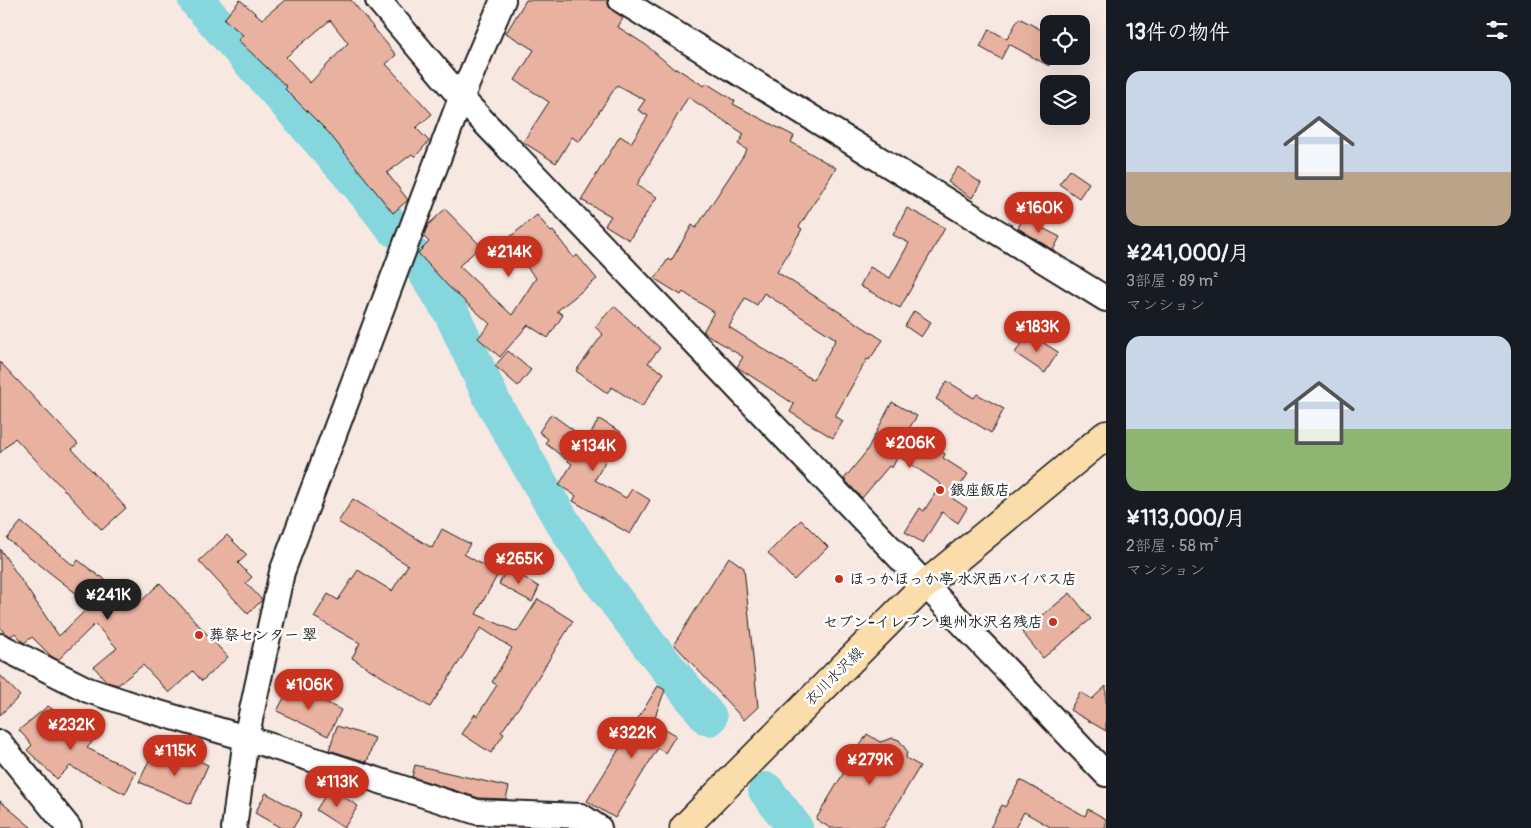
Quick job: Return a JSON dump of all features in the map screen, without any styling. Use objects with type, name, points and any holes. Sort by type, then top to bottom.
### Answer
[{"type":"main road","name":"衣川水沢線","points":[[684,828],[926,584],[1106,435]]},
{"type":"street","points":[[378,0],[461,98],[1106,774]]},
{"type":"street","points":[[234,828],[246,738],[282,572],[461,98],[503,0]]},
{"type":"street","points":[[621,0],[1106,299]]},
{"type":"street","points":[[0,646],[88,690],[477,812],[581,816],[600,828]]},
{"type":"street","points":[[0,743],[68,828]]},
{"type":"building","points":[[240,0],[262,19],[285,0],[351,0],[396,55],[386,64],[432,114],[416,128],[429,141],[415,157],[412,154],[387,173],[408,200],[393,213],[328,132],[285,89],[287,87],[238,40],[243,35],[224,19]],"holes":[[[330,20],[348,43],[310,83],[286,57]]]},
{"type":"building","points":[[526,0],[607,0],[609,7],[623,18],[618,27],[646,45],[675,70],[676,68],[704,86],[706,83],[735,101],[733,104],[794,136],[791,142],[836,168],[799,227],[802,229],[777,272],[883,340],[869,360],[867,359],[835,416],[843,421],[833,438],[790,412],[794,404],[737,367],[743,357],[703,332],[714,312],[683,292],[681,295],[655,279],[668,259],[671,261],[692,225],[696,228],[747,150],[738,144],[744,134],[688,97],[637,185],[657,197],[629,240],[605,225],[611,216],[581,200],[620,136],[631,143],[648,116],[638,110],[645,100],[617,85],[579,142],[572,137],[556,163],[523,142],[549,102],[515,80],[534,50],[506,33]],"holes":[[[764,293],[836,339],[813,380],[729,327],[745,298],[757,305]]]},
{"type":"building","points":[[1019,18],[1040,29],[1040,61],[1009,44],[1001,59],[980,47],[989,29],[1007,39]]},
{"type":"building","points":[[958,167],[981,183],[972,198],[948,182]]},
{"type":"building","points":[[1070,170],[1089,183],[1079,198],[1059,184]]},
{"type":"building","points":[[907,208],[945,228],[900,308],[860,286],[870,267],[890,278],[909,243],[893,235]]},
{"type":"building","points":[[445,209],[481,246],[459,266],[512,315],[536,278],[505,241],[537,215],[551,232],[553,231],[574,258],[577,255],[597,279],[557,311],[563,315],[548,338],[528,325],[500,357],[478,338],[490,324],[448,286],[418,253],[429,242],[423,236],[428,225]]},
{"type":"building","points":[[1023,218],[1060,237],[1053,250],[1018,228]]},
{"type":"building","points":[[614,306],[660,348],[648,363],[664,373],[642,407],[612,387],[607,393],[576,371],[603,334],[595,327]]},
{"type":"building","points":[[914,311],[931,322],[921,337],[905,326]]},
{"type":"building","points":[[1028,333],[1058,352],[1045,373],[1015,353]]},
{"type":"building","points":[[508,351],[531,370],[518,386],[495,366]]},
{"type":"building","points":[[0,362],[78,444],[72,449],[126,508],[102,530],[15,438],[0,453]]},
{"type":"building","points":[[947,381],[974,398],[977,394],[1004,409],[991,433],[936,399]]},
{"type":"building","points":[[892,402],[917,416],[908,430],[945,454],[943,458],[968,474],[952,498],[967,508],[958,523],[942,512],[923,543],[905,532],[920,508],[924,511],[941,484],[898,456],[892,468],[889,466],[862,498],[844,479],[866,452]]},
{"type":"building","points":[[551,414],[587,440],[599,419],[621,432],[595,480],[626,498],[632,489],[650,500],[630,534],[573,501],[576,496],[559,485],[572,464],[545,443],[548,439],[539,432]]},
{"type":"building","points":[[353,499],[432,548],[442,529],[470,544],[464,554],[498,574],[476,614],[517,632],[538,599],[573,621],[524,700],[501,732],[504,734],[491,753],[462,734],[475,714],[477,716],[497,685],[492,682],[512,648],[481,628],[430,707],[352,658],[360,643],[314,617],[328,594],[338,600],[358,570],[392,591],[408,565],[338,522]]},
{"type":"building","points":[[801,520],[828,547],[794,580],[768,553]]},
{"type":"building","points":[[21,522],[74,566],[78,560],[101,576],[134,608],[160,583],[228,657],[202,681],[193,671],[169,693],[143,665],[118,685],[107,682],[94,667],[117,648],[95,624],[58,660],[51,656],[32,637],[24,643],[15,633],[11,636],[4,633],[0,627],[0,549],[59,636],[91,605],[7,539]]},
{"type":"building","points":[[227,535],[247,555],[238,563],[252,577],[246,583],[262,600],[248,614],[199,561]]},
{"type":"building","points":[[729,557],[744,568],[758,707],[744,720],[674,644]]},
{"type":"building","points":[[508,567],[539,587],[532,602],[499,584]]},
{"type":"building","points":[[1070,593],[1091,619],[1043,658],[1022,632]]},
{"type":"building","points":[[0,675],[20,696],[0,715]]},
{"type":"building","points":[[291,685],[341,710],[328,736],[277,711]]},
{"type":"building","points":[[658,686],[665,690],[653,722],[676,735],[665,753],[658,748],[615,818],[587,801]]},
{"type":"building","points":[[1106,686],[1106,731],[1070,710],[1080,692],[1092,699]]},
{"type":"building","points":[[48,706],[68,720],[92,742],[87,748],[136,772],[125,794],[70,766],[57,779],[27,750],[32,745],[19,730]]},
{"type":"building","points":[[337,726],[375,738],[367,762],[329,750]]},
{"type":"building","points":[[867,734],[880,742],[893,738],[899,740],[907,751],[906,758],[920,766],[883,828],[830,828],[816,819]]},
{"type":"building","points":[[181,752],[208,765],[191,804],[139,782],[151,756],[175,766]]},
{"type":"building","points":[[415,765],[509,787],[506,799],[479,798],[412,777]]},
{"type":"building","points":[[1020,780],[1085,816],[1088,809],[1106,819],[1106,828],[1052,828],[1024,812],[1015,828],[990,828],[1002,805],[1005,807]]},
{"type":"building","points":[[330,788],[358,806],[344,828],[316,810]]},
{"type":"building","points":[[266,793],[302,813],[293,828],[281,828],[255,813]]},
{"type":"building","points":[[0,801],[32,828],[0,828]]},
{"type":"waterway","points":[[196,0],[360,186],[394,229]]},
{"type":"waterway","points":[[416,257],[451,312],[494,404],[560,518],[601,581],[650,646],[709,718]]},
{"type":"waterway","points":[[766,790],[795,828]]},
{"type":"place","name":"銀座飯店","points":[[940,490]]},
{"type":"place","name":"ほっかほっか亭 水沢西バイパス店","points":[[839,579]]},
{"type":"place","name":"セブン-イレブン 奥州水沢名残店","points":[[1053,622]]},
{"type":"place","name":"葬祭センター 翠","points":[[199,635]]}]
